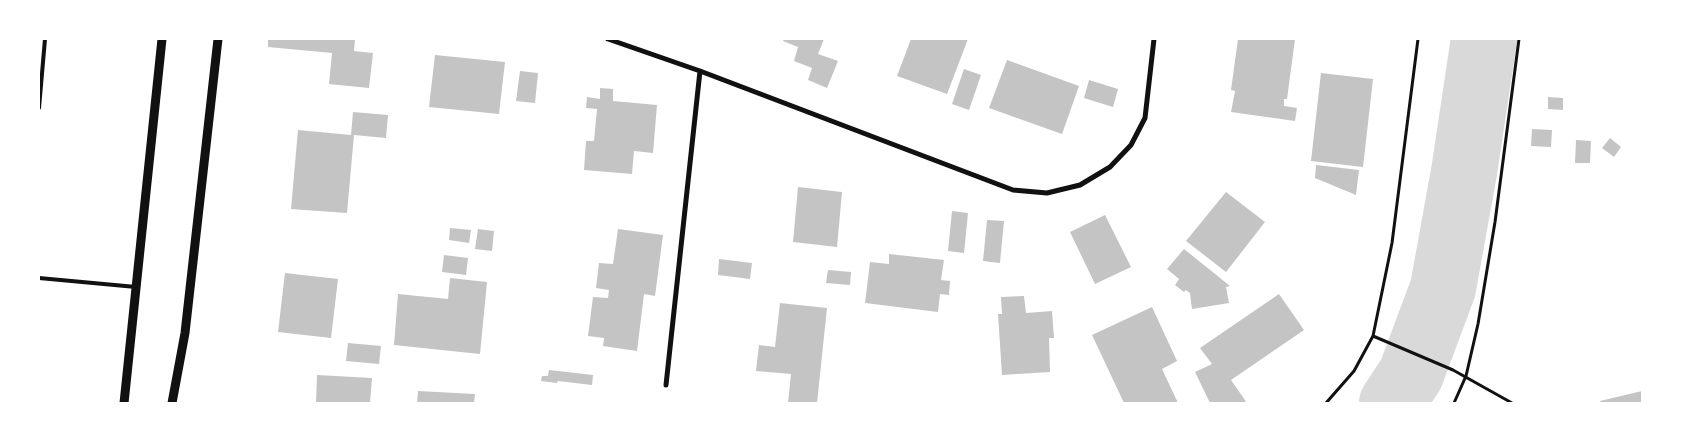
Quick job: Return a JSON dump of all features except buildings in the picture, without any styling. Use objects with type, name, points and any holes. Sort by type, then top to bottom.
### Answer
[{"type":"street","points":[[124,403],[162,39]]},
{"type":"street","points":[[172,403],[185,333],[218,39]]},
{"type":"street","points":[[608,39],[700,71],[1013,190],[1047,192],[1080,185],[1110,168],[1130,145],[1145,118],[1154,39]]},
{"type":"street","points":[[666,385],[700,71]]},
{"type":"lane","points":[[39,108],[45,39]]},
{"type":"lane","points":[[39,278],[136,287]]},
{"type":"path","points":[[1326,403],[1354,371],[1373,336],[1392,243],[1418,39]]},
{"type":"path","points":[[1454,403],[1466,376],[1478,324],[1495,222],[1519,39]]},
{"type":"path","points":[[1373,336],[1454,370],[1512,403]]},
{"type":"waterway","points":[[1392,403],[1411,374],[1443,288],[1464,172],[1484,39]]}]
